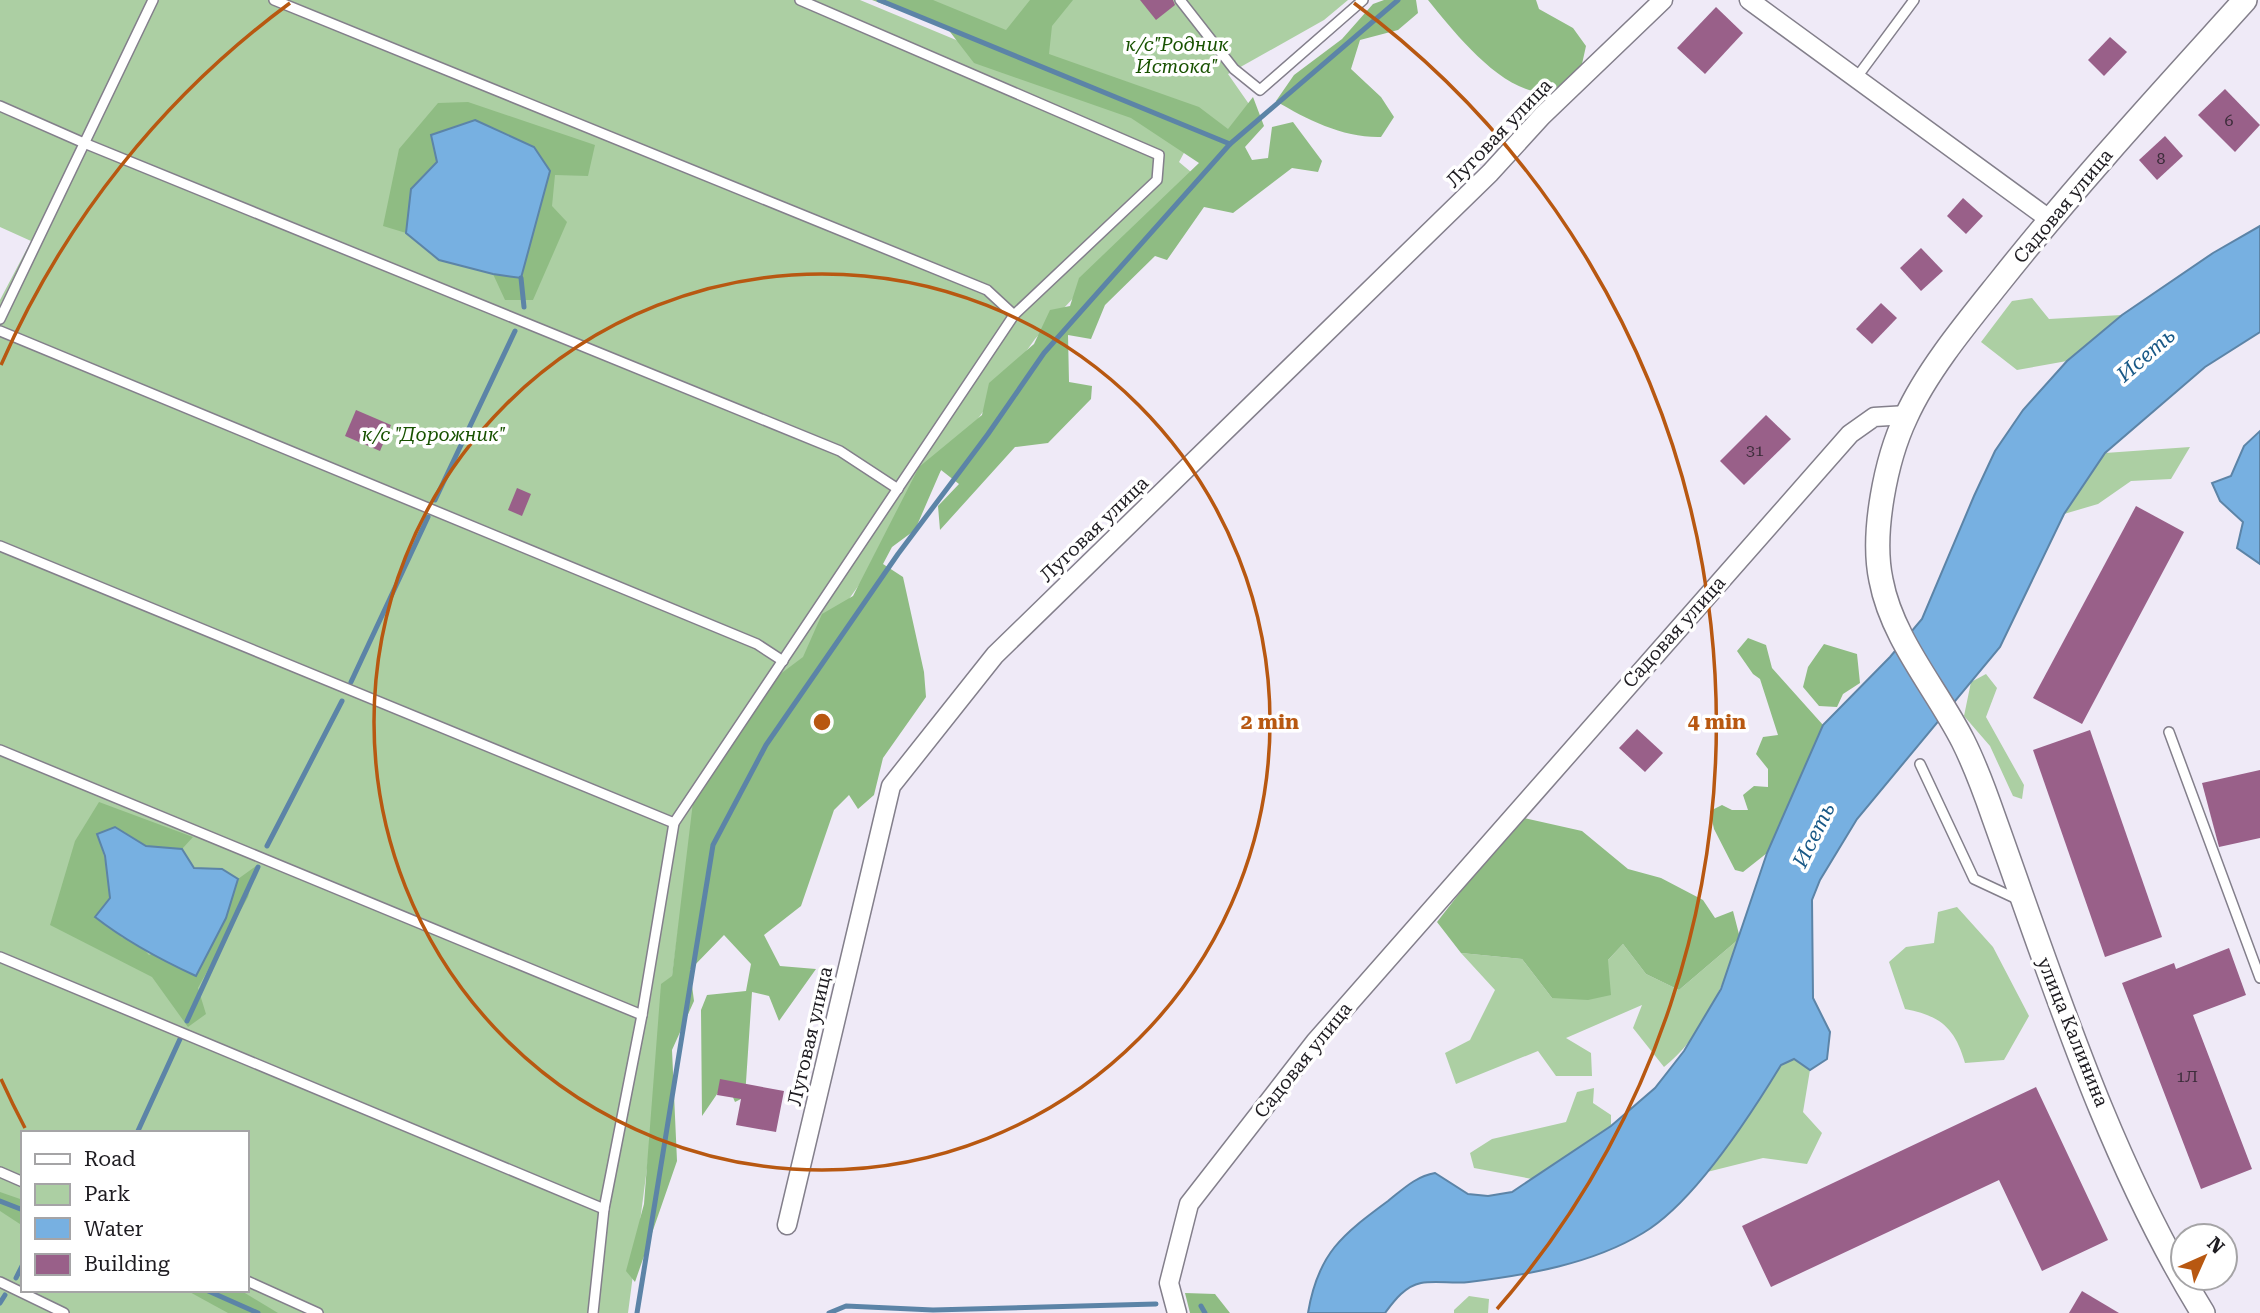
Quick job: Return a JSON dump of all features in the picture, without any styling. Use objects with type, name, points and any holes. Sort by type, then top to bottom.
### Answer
[{"type":"main road","name":"Садовая улица","points":[[1907,415],[1961,330],[2049,219],[2245,0]]},
{"type":"main road","name":"улица Калинина","points":[[1907,415],[1890,461],[1879,542],[1880,577],[1892,617],[1963,742],[1993,815],[2022,901],[2092,1084],[2146,1209],[2203,1313]]},
{"type":"street","name":"Луговая улица","points":[[787,1225],[891,786],[995,655],[1490,173],[1542,116],[1663,0]]},
{"type":"street","points":[[1749,0],[2049,219]]},
{"type":"street","name":"Садовая улица","points":[[1177,1313],[1169,1283],[1189,1204],[1315,1042],[1850,434],[1874,417],[1907,415]]},
{"type":"lane","points":[[0,319],[153,0]]},
{"type":"lane","points":[[274,0],[987,290],[1014,315]]},
{"type":"lane","points":[[593,1313],[604,1209],[642,1016],[674,823],[1014,315],[1157,180],[1159,155],[800,0]]},
{"type":"lane","points":[[1180,0],[1234,69],[1260,90],[1363,0]]},
{"type":"lane","points":[[1857,77],[1914,0]]},
{"type":"lane","points":[[0,106],[85,144],[840,450],[898,489]]},
{"type":"lane","points":[[0,331],[757,644],[782,661]]},
{"type":"lane","points":[[0,546],[674,823]]},
{"type":"lane","points":[[2169,732],[2260,978]]},
{"type":"lane","points":[[0,750],[642,1016]]},
{"type":"lane","points":[[1920,764],[1974,879],[2022,901]]},
{"type":"lane","points":[[0,957],[604,1209]]},
{"type":"lane","points":[[0,1172],[21,1181]]},
{"type":"lane","points":[[248,1281],[318,1313]]},
{"type":"lane","points":[[0,1282],[64,1313]]},
{"type":"green space","name":"к/с \"Дорожник\"","points":[[0,0],[860,0],[1192,138],[1179,162],[1191,172],[1035,339],[693,817],[628,1313],[0,1313],[0,300],[31,241],[0,227]]},
{"type":"green space","points":[[872,0],[933,0],[1006,30],[1030,0],[1073,0],[1052,26],[1049,54],[1199,107],[1228,129],[1253,97],[1264,126],[1245,147],[1252,160],[1268,158],[1272,127],[1293,122],[1322,161],[1318,172],[1292,168],[1233,213],[1204,207],[1167,260],[1155,256],[1105,305],[1091,339],[1068,335],[1069,382],[1092,386],[1091,399],[1048,443],[1015,447],[940,530],[938,506],[959,484],[941,470],[915,530],[892,547],[883,564],[903,577],[924,672],[926,697],[883,758],[874,795],[858,809],[849,795],[834,810],[801,906],[764,935],[780,966],[816,969],[779,1021],[769,996],[752,992],[745,1097],[735,1102],[726,1081],[702,1116],[701,1010],[707,995],[746,991],[751,964],[724,935],[690,970],[694,1001],[672,1050],[677,1161],[635,1282],[626,1271],[644,1204],[661,984],[672,976],[693,802],[779,675],[803,657],[822,614],[853,596],[919,467],[982,415],[989,383],[1034,344],[1050,310],[1070,306],[1079,278],[1199,163],[1131,118],[974,63],[947,28]]},
{"type":"green space","name":"к/с\"Родник Истока\"","points":[[892,0],[1348,0],[1324,20],[1228,74],[1251,107],[1228,135]]},
{"type":"green space","points":[[1384,0],[1416,0],[1418,13],[1398,30],[1360,40],[1351,69],[1381,97],[1394,117],[1381,137],[1367,137],[1326,127],[1276,101],[1294,75],[1342,39],[1373,4]]},
{"type":"green space","points":[[1428,0],[1536,0],[1539,9],[1573,28],[1586,46],[1580,73],[1548,92],[1531,91],[1514,84],[1481,59]]},
{"type":"green space","points":[[468,102],[595,145],[588,176],[555,175],[552,206],[567,222],[533,300],[505,300],[493,274],[521,278],[431,135],[437,162],[411,189],[406,233],[383,226],[399,149],[438,103]]},
{"type":"green space","points":[[2032,298],[2049,319],[2122,315],[2067,361],[2017,370],[1981,342],[2012,301]]},
{"type":"green space","points":[[2190,447],[2171,479],[2131,481],[2098,504],[2064,514],[2105,453]]},
{"type":"green space","points":[[1748,638],[1766,645],[1772,668],[1823,725],[1767,853],[1743,872],[1735,870],[1714,829],[1710,811],[1722,805],[1732,810],[1748,810],[1743,795],[1754,786],[1768,787],[1768,769],[1756,754],[1763,737],[1778,735],[1760,679],[1753,674],[1737,651]]},
{"type":"green space","points":[[1824,644],[1857,654],[1860,683],[1843,694],[1837,707],[1819,706],[1803,687],[1808,667]]},
{"type":"green space","points":[[1986,674],[1997,688],[1986,717],[2024,785],[2022,799],[2013,796],[1990,746],[1964,716],[1971,682]]},
{"type":"green space","points":[[99,802],[193,837],[182,849],[146,846],[115,828],[97,835],[121,937],[138,943],[149,955],[226,918],[238,879],[256,866],[248,897],[198,988],[206,1014],[188,1027],[152,977],[50,925],[75,841]]},
{"type":"green space","points":[[1519,817],[1582,831],[1628,869],[1661,878],[1703,900],[1715,918],[1733,911],[1740,938],[1679,990],[1646,974],[1623,944],[1608,960],[1611,995],[1588,1000],[1552,998],[1522,959],[1461,953],[1437,922]]},
{"type":"green space","points":[[1957,907],[1993,947],[2029,1016],[2004,1060],[1965,1063],[1956,1041],[1945,1026],[1928,1015],[1905,1009],[1889,962],[1906,947],[1934,943],[1938,912]]},
{"type":"green space","points":[[1740,938],[1719,991],[1701,1025],[1664,1067],[1633,1028],[1642,1005],[1566,1038],[1591,1053],[1592,1076],[1556,1076],[1538,1051],[1456,1084],[1445,1053],[1470,1040],[1495,990],[1461,953],[1522,959],[1552,998],[1608,960],[1623,944],[1646,974],[1679,990]]},
{"type":"green space","points":[[1794,1059],[1810,1070],[1803,1112],[1822,1133],[1807,1164],[1763,1158],[1707,1172],[1728,1146],[1781,1065]]},
{"type":"green space","points":[[1594,1088],[1593,1103],[1611,1115],[1611,1126],[1532,1179],[1474,1168],[1470,1153],[1492,1139],[1566,1122],[1577,1092]]},
{"type":"green space","points":[[0,1192],[21,1199],[21,1225],[0,1211]]},
{"type":"green space","points":[[190,1292],[243,1292],[278,1313],[228,1313]]},
{"type":"green space","points":[[1185,1293],[1215,1294],[1230,1313],[1190,1313]]},
{"type":"green space","points":[[1469,1296],[1489,1299],[1488,1313],[1454,1313]]},
{"type":"water","points":[[475,120],[534,147],[550,171],[521,278],[439,260],[406,233],[411,189],[437,162],[431,135]]},
{"type":"water","name":"Исеть","points":[[2260,226],[2260,332],[2205,367],[2105,453],[2064,514],[2000,647],[1857,819],[1820,880],[1812,900],[1813,998],[1830,1032],[1827,1059],[1810,1070],[1794,1059],[1781,1065],[1754,1109],[1701,1180],[1662,1219],[1623,1244],[1581,1260],[1536,1272],[1469,1282],[1421,1283],[1400,1295],[1385,1313],[1308,1313],[1318,1275],[1334,1247],[1358,1224],[1410,1184],[1435,1173],[1468,1194],[1488,1196],[1512,1192],[1611,1126],[1655,1088],[1684,1051],[1721,989],[1767,853],[1823,725],[1890,657],[1922,619],[1995,451],[2023,410],[2067,361],[2122,315],[2213,253]]},
{"type":"water","points":[[2260,431],[2260,564],[2237,548],[2243,522],[2220,501],[2212,483],[2231,476],[2244,446]]},
{"type":"water","points":[[115,827],[146,846],[182,849],[194,868],[222,869],[238,879],[226,918],[196,976],[144,950],[95,917],[110,898],[105,856],[97,834]]},
{"type":"building","points":[[1140,0],[1173,0],[1175,5],[1156,20]]},
{"type":"building","points":[[1716,7],[1743,33],[1705,74],[1677,48]]},
{"type":"building","points":[[2110,37],[2127,52],[2104,76],[2088,60]]},
{"type":"building","points":[[2225,89],[2260,125],[2235,152],[2198,115]]},
{"type":"building","points":[[2165,136],[2183,156],[2157,180],[2139,160]]},
{"type":"building","points":[[1963,198],[1983,216],[1966,234],[1947,216]]},
{"type":"building","points":[[1921,248],[1943,271],[1921,291],[1900,268]]},
{"type":"building","points":[[1881,303],[1897,318],[1872,344],[1856,329]]},
{"type":"building","points":[[356,410],[391,425],[380,451],[345,436]]},
{"type":"building","points":[[1766,415],[1791,439],[1744,485],[1720,461]]},
{"type":"building","points":[[517,488],[531,494],[522,516],[508,510]]},
{"type":"building","points":[[2136,506],[2184,532],[2082,724],[2033,698]]},
{"type":"building","points":[[1637,729],[1663,753],[1645,772],[1619,748]]},
{"type":"building","points":[[2090,730],[2162,937],[2105,957],[2033,750]]},
{"type":"building","points":[[2260,770],[2260,838],[2219,847],[2202,783]]},
{"type":"building","points":[[2229,948],[2246,995],[2193,1015],[2252,1169],[2201,1189],[2122,983],[2174,963],[2176,969]]},
{"type":"building","points":[[720,1079],[784,1091],[776,1132],[736,1125],[741,1099],[717,1095]]},
{"type":"building","points":[[2036,1087],[2108,1240],[2042,1271],[1999,1180],[1771,1287],[1742,1226]]},
{"type":"building","points":[[2082,1291],[2119,1313],[2069,1313]]},
{"type":"waterway","points":[[879,0],[1230,144]]},
{"type":"waterway","points":[[637,1313],[713,845],[766,745],[898,554],[988,434],[1044,353],[1230,144],[1398,0]]},
{"type":"waterway","points":[[521,278],[524,307]]},
{"type":"waterway","points":[[435,500],[515,331]]},
{"type":"waterway","points":[[351,682],[428,517]]},
{"type":"waterway","points":[[267,846],[342,701]]},
{"type":"waterway","points":[[187,1021],[258,867]]},
{"type":"waterway","points":[[138,1131],[180,1039]]},
{"type":"waterway","points":[[0,1201],[21,1209]]},
{"type":"waterway","points":[[16,1278],[21,1268]]},
{"type":"waterway","points":[[211,1292],[258,1313]]},
{"type":"waterway","points":[[0,1303],[5,1295]]},
{"type":"waterway","points":[[829,1313],[846,1306],[933,1310],[1156,1304]]},
{"type":"waterway","points":[[1201,1306],[1205,1313]]}]
